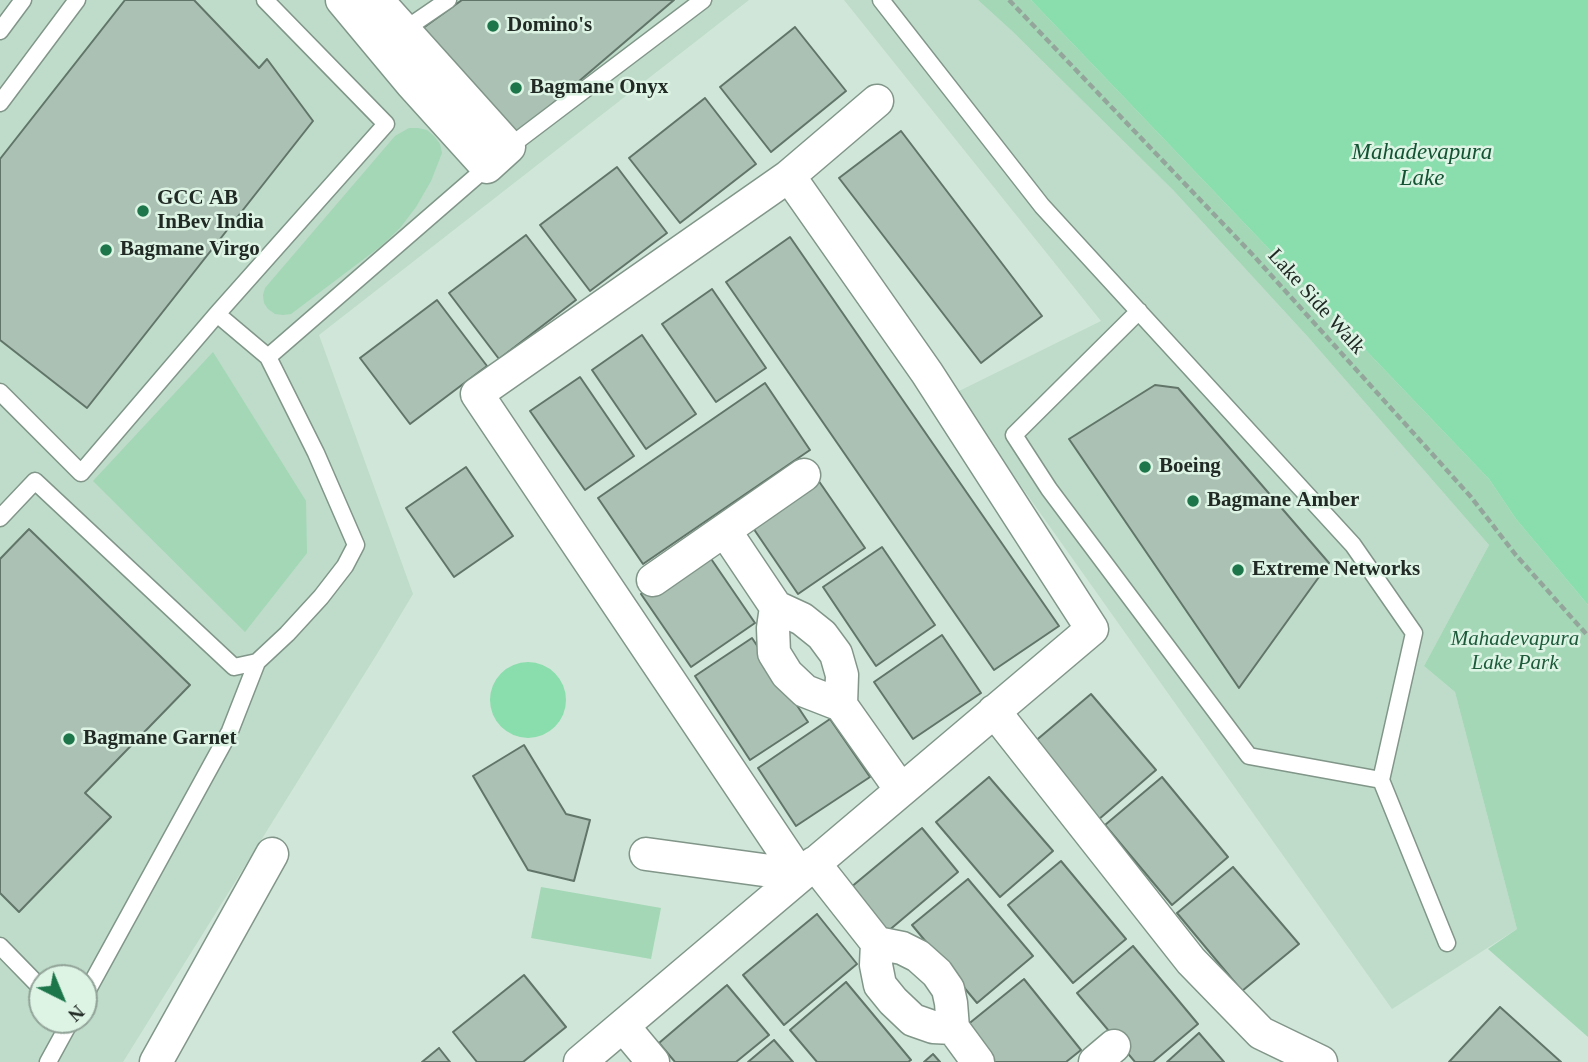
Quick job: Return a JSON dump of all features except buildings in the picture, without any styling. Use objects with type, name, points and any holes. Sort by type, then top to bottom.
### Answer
[{"type":"street","points":[[342,0],[412,84],[498,157]]},
{"type":"street","points":[[377,0],[404,30],[498,157]]},
{"type":"street","points":[[877,101],[789,176],[477,394],[807,869],[877,943],[902,948],[918,956],[937,973],[948,989],[953,1028],[978,1062]]},
{"type":"street","points":[[580,1062],[1092,629],[927,373],[789,176]]},
{"type":"street","points":[[653,580],[804,475]]},
{"type":"street","points":[[725,531],[776,607],[802,619],[822,635],[836,654],[842,675],[841,705]]},
{"type":"street","points":[[776,607],[772,628],[774,653],[787,674],[805,691],[841,705],[901,790]]},
{"type":"street","points":[[994,711],[1191,961],[1261,1033],[1321,1062]]},
{"type":"street","points":[[156,1062],[272,854]]},
{"type":"street","points":[[646,854],[807,869]]},
{"type":"street","points":[[877,943],[876,965],[880,985],[893,1001],[913,1020],[933,1027],[953,1028]]},
{"type":"street","points":[[623,1026],[653,1062]]},
{"type":"lane","points":[[0,31],[23,0]]},
{"type":"lane","points":[[0,103],[77,0]]},
{"type":"lane","points":[[0,392],[81,473],[217,314],[386,124],[265,0]]},
{"type":"lane","points":[[404,30],[448,0]]},
{"type":"lane","points":[[268,357],[498,157],[703,0]]},
{"type":"lane","points":[[881,0],[1042,206],[1353,545],[1414,633],[1381,780],[1447,943]]},
{"type":"lane","points":[[1139,311],[1014,435],[1049,489],[1248,756],[1381,780]]},
{"type":"lane","points":[[98,971],[230,731],[257,662],[321,597],[345,566],[356,545],[316,453],[268,357],[217,314]]},
{"type":"lane","points":[[0,518],[35,481],[234,667],[257,662]]},
{"type":"lane","points":[[0,946],[28,975]]},
{"type":"lane","points":[[48,1062],[63,1034]]},
{"type":"path","name":"Lake Side Walk","points":[[1009,0],[1252,254],[1471,497],[1515,554],[1588,636]]},
{"type":"shaded area","points":[[0,0],[749,0],[319,335],[413,594],[123,1062],[0,1062]]},
{"type":"shaded area","points":[[844,0],[978,0],[1173,190],[1308,337],[1489,545],[1424,666],[1455,692],[1517,929],[1392,1009],[955,393],[1101,321]]},
{"type":"green space","name":"Mahadevapura Lake Park","points":[[978,0],[1031,0],[1489,479],[1516,519],[1588,605],[1588,1037],[1488,949],[1517,929],[1455,692],[1424,666],[1489,545],[1308,337],[1173,190]]},
{"type":"green space","points":[[409,128],[427,130],[440,144],[442,153],[431,181],[400,228],[381,246],[291,314],[275,314],[268,309],[264,303],[265,288],[395,136]]},
{"type":"green space","points":[[213,352],[306,501],[307,553],[245,632],[93,481]]},
{"type":"green space","points":[[541,887],[661,908],[651,959],[531,938]]},
{"type":"water","name":"Mahadevapura Lake","points":[[1031,0],[1588,0],[1588,605],[1516,519],[1489,479]]},
{"type":"water","points":[[528,662],[542,665],[555,673],[563,686],[566,700],[563,714],[555,727],[542,735],[528,738],[514,735],[501,727],[493,714],[490,700],[493,686],[501,673],[514,665]]},
{"type":"place","name":"Domino's","points":[[493,26]]},
{"type":"place","name":"Bagmane Onyx","points":[[516,88]]},
{"type":"place","name":"GCC AB InBev India","points":[[143,211]]},
{"type":"place","name":"Bagmane Virgo","points":[[106,250]]},
{"type":"place","name":"Boeing","points":[[1145,467]]},
{"type":"place","name":"Bagmane Amber","points":[[1193,501]]},
{"type":"place","name":"Extreme Networks","points":[[1238,570]]},
{"type":"place","name":"Bagmane Garnet","points":[[69,739]]}]
